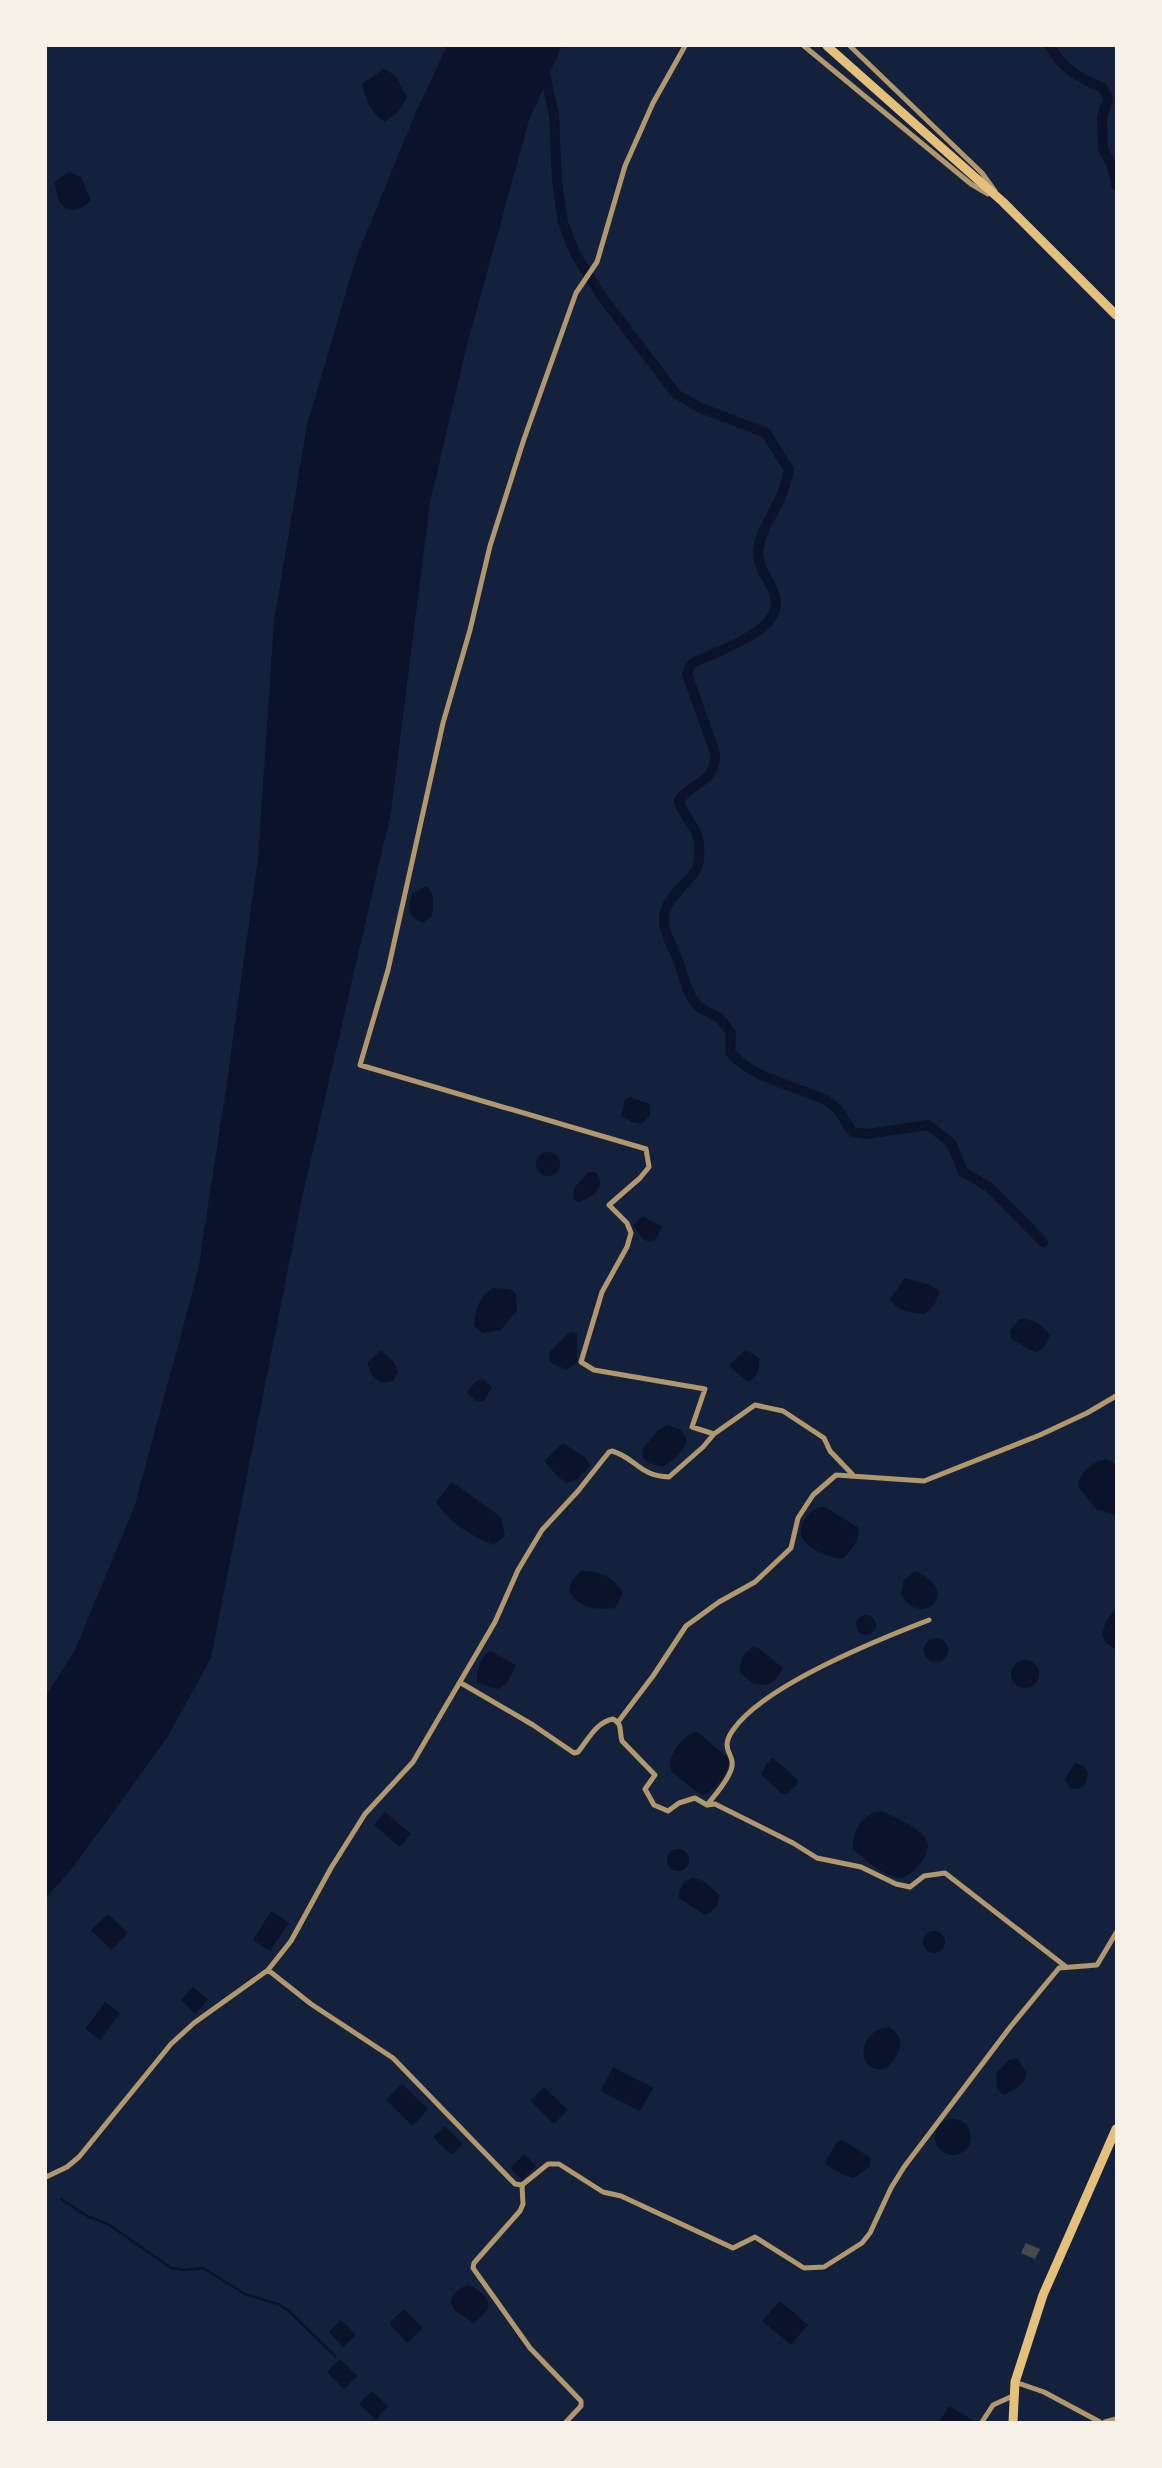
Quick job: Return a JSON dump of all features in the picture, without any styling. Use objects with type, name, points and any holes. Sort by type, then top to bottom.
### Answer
[{"type":"highway","points":[[827,46],[1003,202],[1116,315]]},
{"type":"highway","points":[[1013,2423],[1015,2382],[1043,2295],[1116,2129]]},
{"type":"street","points":[[685,46],[653,103],[625,166],[597,262],[576,293],[524,439],[490,546],[470,630],[443,723],[388,970],[360,1065],[646,1149],[649,1167],[609,1205],[628,1223],[631,1233],[627,1247],[601,1292],[581,1362],[594,1370],[705,1389],[692,1427],[714,1434]]},
{"type":"street","points":[[804,46],[971,184],[1003,202]]},
{"type":"street","points":[[850,46],[982,173],[1003,202]]},
{"type":"street","points":[[618,1722],[686,1626],[719,1602],[755,1582],[791,1548],[798,1518],[813,1495],[836,1475],[924,1481],[1040,1435],[1116,1396]]},
{"type":"street","points":[[46,2177],[67,2167],[79,2157],[171,2044],[194,2023],[268,1970],[291,1941],[331,1868],[365,1814],[413,1762],[495,1622],[518,1570],[541,1530],[578,1491],[609,1452],[622,1454],[641,1470],[655,1477],[668,1478],[714,1434],[755,1405],[783,1411],[824,1438],[830,1451],[853,1475]]},
{"type":"street","points":[[707,1805],[732,1769],[732,1758],[726,1749],[727,1741],[733,1729],[757,1704],[823,1666],[929,1620]]},
{"type":"street","points":[[461,1683],[533,1725],[574,1753],[578,1752],[594,1730],[606,1720],[613,1719],[618,1722],[622,1741],[655,1775],[645,1789],[654,1805],[668,1811],[679,1803],[695,1798],[707,1805],[715,1804],[817,1858],[861,1867],[896,1884],[910,1887],[925,1876],[945,1873],[1065,1966]]},
{"type":"street","points":[[268,1970],[311,2004],[393,2058],[515,2184],[522,2185],[548,2164],[559,2164],[603,2192],[621,2196],[733,2248],[755,2237],[804,2268],[824,2267],[862,2243],[870,2233],[891,2188],[930,2130],[1011,2026],[1059,1968],[1097,1965],[1116,1933]]},
{"type":"street","points":[[522,2185],[523,2204],[520,2211],[474,2263],[473,2268],[530,2348],[581,2401],[581,2406],[566,2423]]},
{"type":"street","points":[[1015,2382],[1044,2392],[1103,2423],[1116,2420]]},
{"type":"street","points":[[982,2423],[993,2405],[1015,2395]]},
{"type":"water","points":[[447,46],[562,46],[529,120],[465,353],[430,503],[391,812],[302,1198],[211,1658],[167,1738],[74,1866],[46,1898],[46,1696],[75,1650],[135,1505],[198,1271],[258,858],[274,621],[307,425],[356,258],[416,112]]},
{"type":"water","points":[[384,69],[395,75],[407,97],[398,112],[385,122],[370,106],[362,84]]},
{"type":"water","points":[[70,172],[81,177],[91,200],[75,210],[62,205],[54,183]]},
{"type":"water","points":[[426,886],[433,896],[433,908],[432,916],[423,923],[411,915],[409,908],[412,894]]},
{"type":"water","points":[[629,1097],[650,1104],[650,1116],[641,1124],[621,1116],[625,1100]]},
{"type":"water","points":[[548,1152],[559,1159],[560,1164],[553,1175],[548,1176],[537,1169],[536,1164],[543,1153]]},
{"type":"water","points":[[589,1172],[595,1172],[599,1177],[599,1186],[593,1195],[578,1202],[573,1199],[574,1188]]},
{"type":"water","points":[[642,1216],[662,1226],[656,1239],[649,1242],[643,1239],[633,1226]]},
{"type":"water","points":[[905,1278],[930,1285],[940,1291],[934,1306],[924,1314],[901,1309],[890,1299]]},
{"type":"water","points":[[493,1288],[509,1289],[516,1293],[517,1310],[501,1330],[483,1333],[474,1326],[475,1315],[481,1300]]},
{"type":"water","points":[[1019,1319],[1037,1323],[1050,1335],[1046,1345],[1036,1353],[1011,1339],[1010,1331]]},
{"type":"water","points":[[570,1332],[577,1333],[577,1363],[567,1370],[550,1362],[549,1353]]},
{"type":"water","points":[[381,1350],[394,1362],[398,1372],[393,1381],[381,1383],[373,1377],[367,1363]]},
{"type":"water","points":[[746,1350],[759,1358],[758,1371],[750,1382],[729,1365]]},
{"type":"water","points":[[482,1379],[492,1387],[484,1401],[477,1402],[467,1393],[475,1382]]},
{"type":"water","points":[[668,1425],[681,1430],[687,1440],[683,1449],[662,1467],[649,1463],[643,1458],[642,1450],[658,1430]]},
{"type":"water","points":[[563,1443],[586,1458],[590,1466],[578,1479],[567,1483],[544,1461]]},
{"type":"water","points":[[1105,1459],[1116,1464],[1114,1515],[1096,1509],[1078,1486],[1087,1468]]},
{"type":"water","points":[[452,1482],[501,1517],[505,1535],[494,1545],[462,1528],[441,1510],[436,1502]]},
{"type":"water","points":[[825,1507],[859,1528],[854,1545],[842,1559],[818,1551],[802,1538],[803,1522],[810,1513]]},
{"type":"water","points":[[581,1571],[606,1576],[615,1583],[623,1593],[615,1608],[589,1607],[577,1601],[569,1590],[573,1579]]},
{"type":"water","points":[[915,1571],[929,1579],[936,1589],[934,1604],[927,1608],[918,1609],[909,1604],[901,1594],[903,1581]]},
{"type":"water","points":[[1116,1608],[1116,1650],[1106,1643],[1102,1635],[1106,1621]]},
{"type":"water","points":[[862,1615],[870,1615],[876,1625],[870,1635],[862,1635],[856,1629],[856,1621]]},
{"type":"water","points":[[936,1638],[945,1641],[948,1650],[945,1659],[936,1662],[927,1659],[924,1650],[927,1641]]},
{"type":"water","points":[[753,1647],[783,1668],[768,1684],[756,1684],[739,1670],[743,1655]]},
{"type":"water","points":[[490,1651],[516,1665],[507,1683],[498,1689],[477,1683],[479,1665]]},
{"type":"water","points":[[1025,1660],[1035,1664],[1039,1674],[1035,1684],[1025,1688],[1015,1684],[1011,1674],[1015,1664]]},
{"type":"water","points":[[694,1732],[699,1733],[729,1759],[721,1780],[704,1795],[671,1771],[670,1766],[676,1748]]},
{"type":"water","points":[[773,1758],[797,1779],[798,1783],[787,1794],[782,1794],[761,1774]]},
{"type":"water","points":[[1075,1763],[1084,1766],[1088,1772],[1085,1783],[1078,1789],[1070,1788],[1065,1779]]},
{"type":"water","points":[[881,1811],[913,1827],[927,1841],[924,1858],[905,1877],[895,1877],[882,1871],[853,1849],[854,1836],[860,1824],[869,1815]]},
{"type":"water","points":[[385,1812],[411,1834],[400,1847],[374,1825]]},
{"type":"water","points":[[678,1849],[686,1852],[689,1860],[686,1868],[678,1871],[670,1868],[667,1860],[670,1852]]},
{"type":"water","points":[[693,1877],[705,1882],[719,1895],[715,1908],[705,1915],[679,1898],[683,1885]]},
{"type":"water","points":[[271,1911],[289,1923],[270,1951],[253,1940]]},
{"type":"water","points":[[108,1914],[128,1933],[111,1950],[91,1930]]},
{"type":"water","points":[[934,1931],[944,1938],[945,1942],[938,1952],[934,1953],[924,1946],[923,1942],[930,1932]]},
{"type":"water","points":[[193,1987],[208,2000],[195,2014],[181,2000]]},
{"type":"water","points":[[105,2002],[120,2013],[100,2040],[85,2029]]},
{"type":"water","points":[[889,2027],[899,2037],[900,2048],[886,2069],[875,2069],[868,2065],[864,2058],[866,2042],[871,2035]]},
{"type":"water","points":[[1017,2058],[1027,2073],[1018,2087],[1004,2095],[997,2089],[996,2073],[1009,2060]]},
{"type":"water","points":[[613,2067],[653,2088],[640,2111],[601,2091]]},
{"type":"water","points":[[402,2084],[428,2109],[413,2126],[386,2100]]},
{"type":"water","points":[[544,2087],[568,2110],[554,2124],[531,2101]]},
{"type":"water","points":[[953,2119],[966,2124],[971,2137],[966,2150],[953,2155],[940,2150],[935,2137],[940,2124]]},
{"type":"water","points":[[445,2126],[463,2144],[451,2155],[433,2137]]},
{"type":"water","points":[[841,2139],[871,2158],[870,2166],[854,2178],[834,2170],[825,2162]]},
{"type":"water","points":[[525,2154],[536,2166],[522,2180],[510,2168]]},
{"type":"water","points":[[469,2285],[483,2294],[488,2303],[485,2312],[473,2323],[454,2310],[451,2302],[457,2291]]},
{"type":"water","points":[[780,2301],[808,2325],[791,2345],[762,2321]]},
{"type":"water","points":[[404,2309],[423,2328],[407,2343],[389,2323]]},
{"type":"water","points":[[341,2320],[356,2335],[343,2347],[329,2332]]},
{"type":"water","points":[[340,2359],[357,2376],[344,2389],[327,2372]]},
{"type":"water","points":[[372,2391],[388,2406],[376,2420],[359,2404]]},
{"type":"water","points":[[949,2406],[974,2421],[939,2422]]},
{"type":"building","points":[[1026,2243],[1040,2249],[1035,2259],[1021,2253]]},
{"type":"waterway","points":[[538,46],[554,116],[557,180],[563,223],[576,255],[600,294],[676,394],[701,408],[766,433],[789,470],[782,493],[761,538],[758,552],[760,564],[775,597],[775,610],[769,621],[758,631],[691,664],[687,674],[715,753],[712,771],[679,801],[698,837],[698,863],[693,875],[672,898],[664,915],[666,931],[688,991],[698,1006],[719,1018],[726,1026],[731,1033],[730,1052],[740,1062],[764,1076],[829,1102],[837,1108],[853,1132],[867,1134],[928,1125],[951,1143],[963,1172],[989,1187],[1043,1242]]},
{"type":"waterway","points":[[1050,46],[1072,72],[1103,88],[1108,99],[1102,117],[1103,149],[1113,168],[1116,185]]},
{"type":"waterway","points":[[61,2199],[87,2216],[108,2224],[171,2268],[203,2268],[245,2294],[278,2304],[289,2311],[335,2356]]}]
